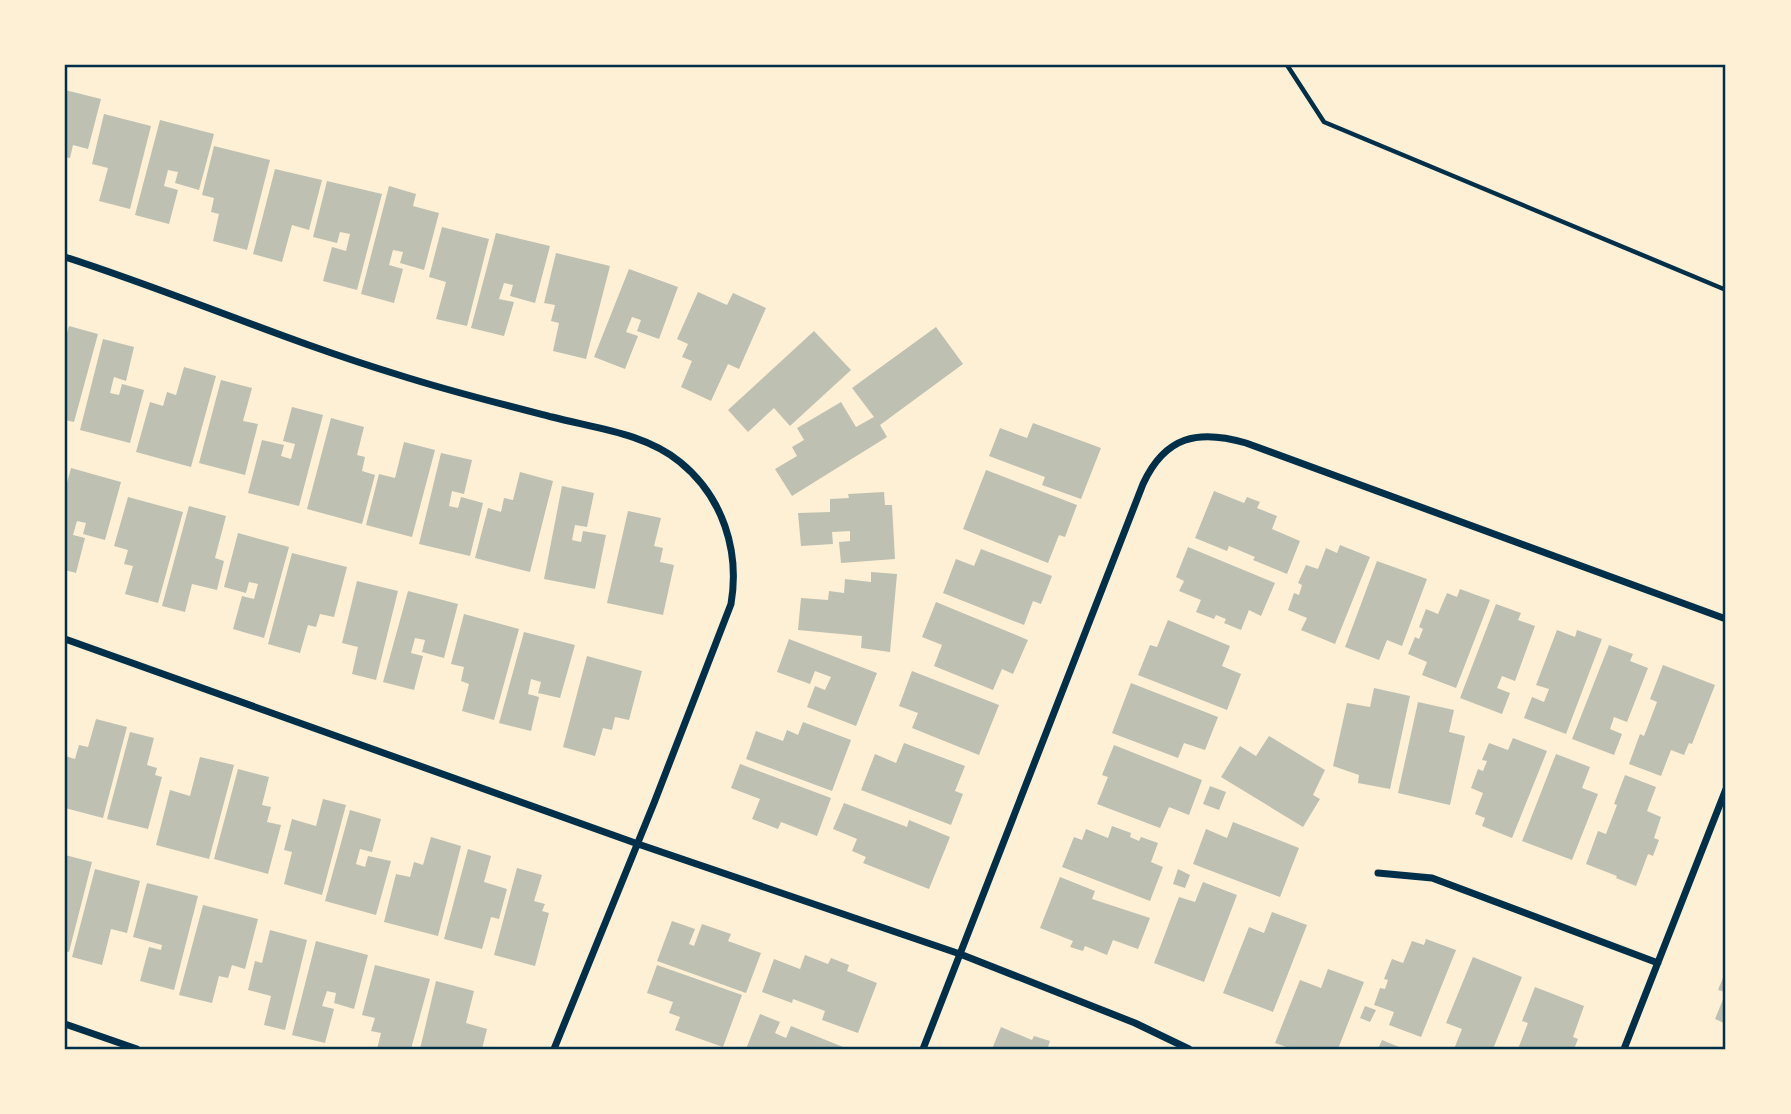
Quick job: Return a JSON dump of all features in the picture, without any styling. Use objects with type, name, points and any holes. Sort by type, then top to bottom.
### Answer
[{"type":"street","points":[[65,257],[399,375],[641,441],[680,462],[712,497],[728,533],[734,569],[731,604],[638,844],[554,1049]]},
{"type":"street","points":[[923,1049],[1143,484],[1160,456],[1186,439],[1212,436],[1246,443],[1726,619]]},
{"type":"street","points":[[65,639],[638,844],[960,954],[1135,1023],[1189,1049]]},
{"type":"street","points":[[1624,1049],[1726,789]]},
{"type":"street","points":[[1378,873],[1432,878],[1658,963]]},
{"type":"street","points":[[65,1024],[137,1049]]},
{"type":"path","points":[[1287,65],[1324,122],[1726,290]]},
{"type":"building","points":[[65,90],[101,99],[88,149],[73,145],[70,158],[65,157]]},
{"type":"building","points":[[104,114],[151,126],[130,209],[99,201],[108,168],[92,164]]},
{"type":"building","points":[[160,120],[214,134],[199,190],[175,183],[178,172],[168,170],[164,186],[178,190],[169,224],[135,215]]},
{"type":"building","points":[[214,146],[270,160],[247,250],[213,241],[219,214],[211,212],[214,198],[202,195]]},
{"type":"building","points":[[275,169],[322,180],[309,230],[292,225],[282,262],[253,254]]},
{"type":"building","points":[[327,181],[382,194],[357,290],[323,281],[332,247],[346,251],[350,234],[340,232],[337,243],[313,237]]},
{"type":"building","points":[[389,186],[416,194],[413,206],[439,213],[424,270],[400,263],[403,252],[393,250],[389,265],[403,269],[394,303],[361,294]]},
{"type":"building","points":[[442,227],[489,239],[467,326],[436,319],[446,282],[429,277]]},
{"type":"building","points":[[496,233],[550,246],[535,303],[510,296],[513,285],[504,283],[499,299],[514,302],[504,336],[471,328]]},
{"type":"building","points":[[556,253],[610,266],[586,359],[553,351],[559,323],[551,321],[555,305],[544,303]]},
{"type":"building","points":[[629,269],[678,287],[659,339],[637,331],[641,320],[632,317],[626,332],[638,336],[625,369],[594,357]]},
{"type":"building","points":[[698,292],[727,305],[733,293],[766,308],[739,369],[728,364],[711,401],[681,387],[692,361],[682,357],[688,344],[677,339]]},
{"type":"building","points":[[69,326],[98,334],[74,422],[65,420],[65,340]]},
{"type":"building","points":[[936,327],[963,364],[880,425],[887,437],[792,496],[775,469],[797,456],[792,447],[804,440],[797,428],[841,402],[856,427],[874,417],[852,388]]},
{"type":"building","points":[[814,331],[851,370],[790,426],[774,408],[748,432],[728,410]]},
{"type":"building","points":[[103,339],[134,347],[126,381],[114,377],[110,393],[119,395],[122,384],[144,390],[130,443],[80,430]]},
{"type":"building","points":[[184,367],[216,376],[191,467],[136,452],[150,402],[163,406],[167,392],[176,395]]},
{"type":"building","points":[[221,380],[252,388],[243,421],[258,424],[245,475],[199,463]]},
{"type":"building","points":[[292,407],[323,415],[299,506],[248,493],[262,440],[284,445],[281,456],[291,459],[295,444],[283,441]]},
{"type":"building","points":[[331,418],[364,427],[357,455],[365,457],[362,471],[375,475],[362,524],[307,509]]},
{"type":"building","points":[[1033,423],[1101,448],[1081,499],[1042,485],[1045,477],[989,456],[1000,428],[1027,438]]},
{"type":"building","points":[[404,442],[435,450],[412,537],[366,525],[379,474],[395,478]]},
{"type":"building","points":[[441,453],[472,460],[464,494],[452,491],[449,506],[458,508],[461,497],[483,503],[470,556],[419,544]]},
{"type":"building","points":[[71,468],[121,482],[105,540],[83,534],[86,523],[77,521],[73,535],[85,538],[76,573],[65,570],[65,490]]},
{"type":"building","points":[[986,470],[1077,505],[1065,537],[1059,535],[1048,563],[963,529]]},
{"type":"building","points":[[520,472],[553,481],[530,572],[475,558],[488,508],[501,512],[504,498],[513,500]]},
{"type":"building","points":[[562,486],[594,493],[587,527],[575,525],[572,540],[581,542],[583,531],[606,535],[595,589],[544,579]]},
{"type":"building","points":[[1214,491],[1244,503],[1247,497],[1260,502],[1257,508],[1277,516],[1272,529],[1300,541],[1287,574],[1253,560],[1255,557],[1229,546],[1227,551],[1195,538]]},
{"type":"building","points":[[884,492],[885,505],[892,505],[895,559],[841,563],[839,542],[850,541],[850,531],[832,532],[833,544],[801,546],[798,513],[830,512],[830,499],[849,498],[848,494]]},
{"type":"building","points":[[128,497],[183,512],[158,603],[125,594],[133,566],[124,564],[128,550],[114,546]]},
{"type":"building","points":[[189,506],[226,516],[215,558],[224,561],[217,590],[192,584],[185,612],[162,606]]},
{"type":"building","points":[[628,511],[661,518],[654,546],[663,548],[660,562],[674,565],[663,615],[607,603]]},
{"type":"building","points":[[238,533],[289,547],[264,638],[233,629],[242,596],[254,599],[258,584],[249,582],[246,593],[224,587]]},
{"type":"building","points":[[1340,545],[1370,557],[1335,644],[1301,630],[1307,618],[1288,610],[1294,593],[1299,595],[1302,585],[1298,583],[1306,565],[1318,569],[1326,548],[1337,553]]},
{"type":"building","points":[[1188,547],[1275,583],[1261,616],[1249,610],[1241,630],[1224,623],[1226,619],[1216,615],[1214,619],[1196,612],[1201,600],[1179,591],[1184,581],[1176,577]]},
{"type":"building","points":[[981,549],[1052,576],[1041,604],[1033,601],[1024,625],[943,593],[956,559],[974,566]]},
{"type":"building","points":[[292,553],[347,567],[334,617],[320,614],[316,627],[308,625],[300,653],[268,644]]},
{"type":"building","points":[[1377,561],[1427,579],[1402,646],[1387,640],[1379,660],[1345,647]]},
{"type":"building","points":[[871,572],[897,574],[890,652],[861,648],[862,636],[798,630],[801,598],[828,600],[829,591],[844,593],[845,579],[871,582]]},
{"type":"building","points":[[357,581],[398,591],[376,680],[352,674],[358,647],[342,643]]},
{"type":"building","points":[[1460,589],[1490,600],[1456,688],[1422,675],[1427,662],[1408,654],[1415,637],[1419,639],[1423,629],[1419,627],[1426,609],[1438,614],[1447,593],[1457,597]]},
{"type":"building","points":[[408,591],[458,604],[444,658],[422,652],[425,640],[415,638],[411,653],[423,656],[414,690],[383,682]]},
{"type":"building","points":[[936,602],[1028,640],[1013,674],[1002,669],[993,690],[934,666],[942,645],[922,637]]},
{"type":"building","points":[[1496,604],[1521,613],[1518,620],[1535,626],[1515,681],[1502,676],[1497,688],[1510,693],[1502,714],[1460,698]]},
{"type":"building","points":[[464,614],[519,629],[494,720],[462,711],[469,684],[461,681],[464,667],[451,664]]},
{"type":"building","points":[[1168,620],[1230,646],[1222,666],[1241,674],[1227,710],[1138,675],[1150,645],[1157,647]]},
{"type":"building","points":[[1557,630],[1575,637],[1577,630],[1602,639],[1566,734],[1524,718],[1532,697],[1544,702],[1549,689],[1536,685]]},
{"type":"building","points":[[524,632],[575,645],[560,698],[538,693],[541,682],[531,679],[528,694],[539,697],[531,731],[499,723]]},
{"type":"building","points":[[789,639],[877,673],[856,726],[807,707],[815,686],[825,690],[831,677],[815,671],[810,684],[777,672]]},
{"type":"building","points":[[1609,645],[1633,654],[1630,661],[1648,668],[1627,722],[1614,717],[1610,729],[1622,734],[1614,755],[1572,739]]},
{"type":"building","points":[[587,656],[642,671],[629,720],[615,717],[612,730],[603,728],[595,756],[563,747]]},
{"type":"building","points":[[1663,665],[1715,685],[1692,744],[1689,743],[1684,755],[1671,750],[1661,776],[1629,764],[1640,734],[1644,736],[1657,702],[1650,699]]},
{"type":"building","points":[[912,671],[999,705],[979,755],[912,728],[918,713],[899,706]]},
{"type":"building","points":[[1131,683],[1218,717],[1205,750],[1184,743],[1178,758],[1112,733]]},
{"type":"building","points":[[1374,688],[1410,696],[1390,789],[1358,783],[1359,775],[1333,766],[1347,703],[1370,707]]},
{"type":"building","points":[[1418,702],[1454,710],[1449,732],[1465,736],[1450,805],[1398,793]]},
{"type":"building","points":[[96,719],[127,727],[103,818],[65,808],[65,756],[75,759],[79,745],[88,747]]},
{"type":"building","points":[[803,722],[851,740],[832,791],[746,759],[756,731],[783,741],[787,730],[798,735]]},
{"type":"building","points":[[130,732],[154,738],[147,765],[157,768],[155,775],[162,777],[148,829],[107,819]]},
{"type":"building","points":[[1269,736],[1325,770],[1313,795],[1320,799],[1303,827],[1221,777],[1240,746],[1256,756]]},
{"type":"building","points":[[1513,738],[1547,751],[1512,838],[1482,826],[1485,818],[1475,814],[1483,793],[1471,788],[1478,769],[1483,771],[1487,761],[1482,760],[1489,743],[1508,750]]},
{"type":"building","points":[[904,743],[965,766],[955,791],[963,794],[951,825],[861,790],[875,754],[896,763]]},
{"type":"building","points":[[1114,745],[1202,780],[1189,815],[1169,807],[1160,828],[1097,804],[1108,777],[1102,775]]},
{"type":"building","points":[[1556,754],[1590,767],[1582,788],[1598,794],[1572,860],[1522,841]]},
{"type":"building","points":[[200,757],[234,765],[209,859],[156,845],[170,790],[190,796]]},
{"type":"building","points":[[740,764],[831,798],[817,836],[781,822],[778,829],[752,819],[760,799],[731,788]]},
{"type":"building","points":[[238,769],[269,777],[262,805],[271,807],[267,822],[281,825],[268,874],[214,859]]},
{"type":"building","points":[[1625,775],[1656,787],[1647,811],[1661,817],[1654,838],[1659,840],[1653,856],[1648,854],[1636,886],[1586,864],[1598,831],[1606,834]]},
{"type":"building","points":[[1210,786],[1226,792],[1219,810],[1203,804]]},
{"type":"building","points":[[323,799],[346,805],[322,895],[284,884],[292,852],[284,850],[292,819],[316,826]]},
{"type":"building","points":[[844,803],[907,827],[909,820],[950,837],[929,889],[863,863],[866,857],[852,851],[857,839],[833,829]]},
{"type":"building","points":[[350,810],[381,819],[372,852],[360,849],[356,864],[365,867],[368,856],[391,861],[376,915],[325,901]]},
{"type":"building","points":[[1233,822],[1299,848],[1280,897],[1193,864],[1206,829],[1227,838]]},
{"type":"building","points":[[1112,826],[1131,833],[1130,837],[1139,841],[1141,837],[1158,843],[1151,862],[1163,867],[1150,901],[1062,867],[1074,837],[1082,840],[1086,829],[1108,838]]},
{"type":"building","points":[[431,837],[461,846],[438,936],[384,922],[396,874],[410,877],[414,862],[423,865]]},
{"type":"building","points":[[468,849],[491,856],[484,882],[507,889],[499,919],[491,917],[482,949],[444,939]]},
{"type":"building","points":[[65,855],[92,862],[69,952],[65,951]]},
{"type":"building","points":[[517,868],[542,875],[534,901],[545,904],[542,911],[549,913],[535,966],[494,955]]},
{"type":"building","points":[[95,869],[140,881],[127,933],[111,929],[102,965],[72,957]]},
{"type":"building","points":[[1178,869],[1190,875],[1185,888],[1173,884]]},
{"type":"building","points":[[1060,877],[1095,891],[1092,899],[1150,918],[1138,949],[1113,940],[1107,955],[1085,946],[1083,951],[1070,947],[1073,941],[1040,928]]},
{"type":"building","points":[[1203,882],[1237,895],[1204,982],[1154,963],[1179,897],[1195,902]]},
{"type":"building","points":[[147,883],[198,896],[174,990],[140,981],[149,947],[161,950],[162,945],[133,937]]},
{"type":"building","points":[[203,905],[258,919],[245,969],[232,965],[228,978],[219,976],[212,1003],[179,995]]},
{"type":"building","points":[[1272,912],[1307,925],[1273,1012],[1223,993],[1249,927],[1264,933]]},
{"type":"building","points":[[672,921],[695,929],[689,944],[694,946],[702,924],[731,934],[728,941],[761,953],[746,993],[657,961]]},
{"type":"building","points":[[270,930],[307,940],[285,1030],[264,1025],[271,996],[248,990],[255,961],[262,963]]},
{"type":"building","points":[[1426,939],[1456,950],[1421,1037],[1389,1025],[1394,1012],[1374,1005],[1380,988],[1385,989],[1388,980],[1384,979],[1392,959],[1403,963],[1412,941],[1424,945]]},
{"type":"building","points":[[316,941],[368,955],[354,1009],[334,1003],[336,993],[327,991],[322,1006],[334,1009],[325,1043],[292,1035]]},
{"type":"building","points":[[805,955],[828,964],[831,958],[849,965],[847,971],[877,983],[858,1033],[822,1020],[825,1011],[793,999],[792,1003],[762,992],[774,959],[800,969]]},
{"type":"building","points":[[1473,957],[1522,977],[1493,1049],[1454,1049],[1462,1029],[1446,1023]]},
{"type":"building","points":[[375,965],[430,979],[411,1049],[377,1049],[381,1033],[371,1031],[375,1018],[362,1015]]},
{"type":"building","points":[[657,965],[742,995],[723,1047],[675,1030],[680,1017],[669,1013],[673,1002],[647,993]]},
{"type":"building","points":[[1328,969],[1364,982],[1338,1049],[1292,1049],[1275,1043],[1300,980],[1321,988]]},
{"type":"building","points":[[1726,970],[1726,992],[1718,990]]},
{"type":"building","points":[[436,981],[474,991],[466,1023],[487,1029],[482,1049],[420,1049]]},
{"type":"building","points":[[1535,987],[1584,1006],[1573,1037],[1578,1039],[1574,1049],[1518,1049],[1528,1023],[1522,1021]]},
{"type":"building","points":[[1726,992],[1726,1024],[1715,1019]]},
{"type":"building","points":[[1365,1006],[1376,1010],[1370,1022],[1360,1018]]},
{"type":"building","points":[[760,1014],[780,1022],[775,1033],[786,1038],[791,1026],[848,1049],[746,1049]]},
{"type":"building","points":[[1001,1027],[1032,1040],[1034,1036],[1050,1041],[1048,1047],[1054,1049],[992,1049]]},
{"type":"building","points":[[1382,1040],[1404,1049],[1378,1049]]}]
